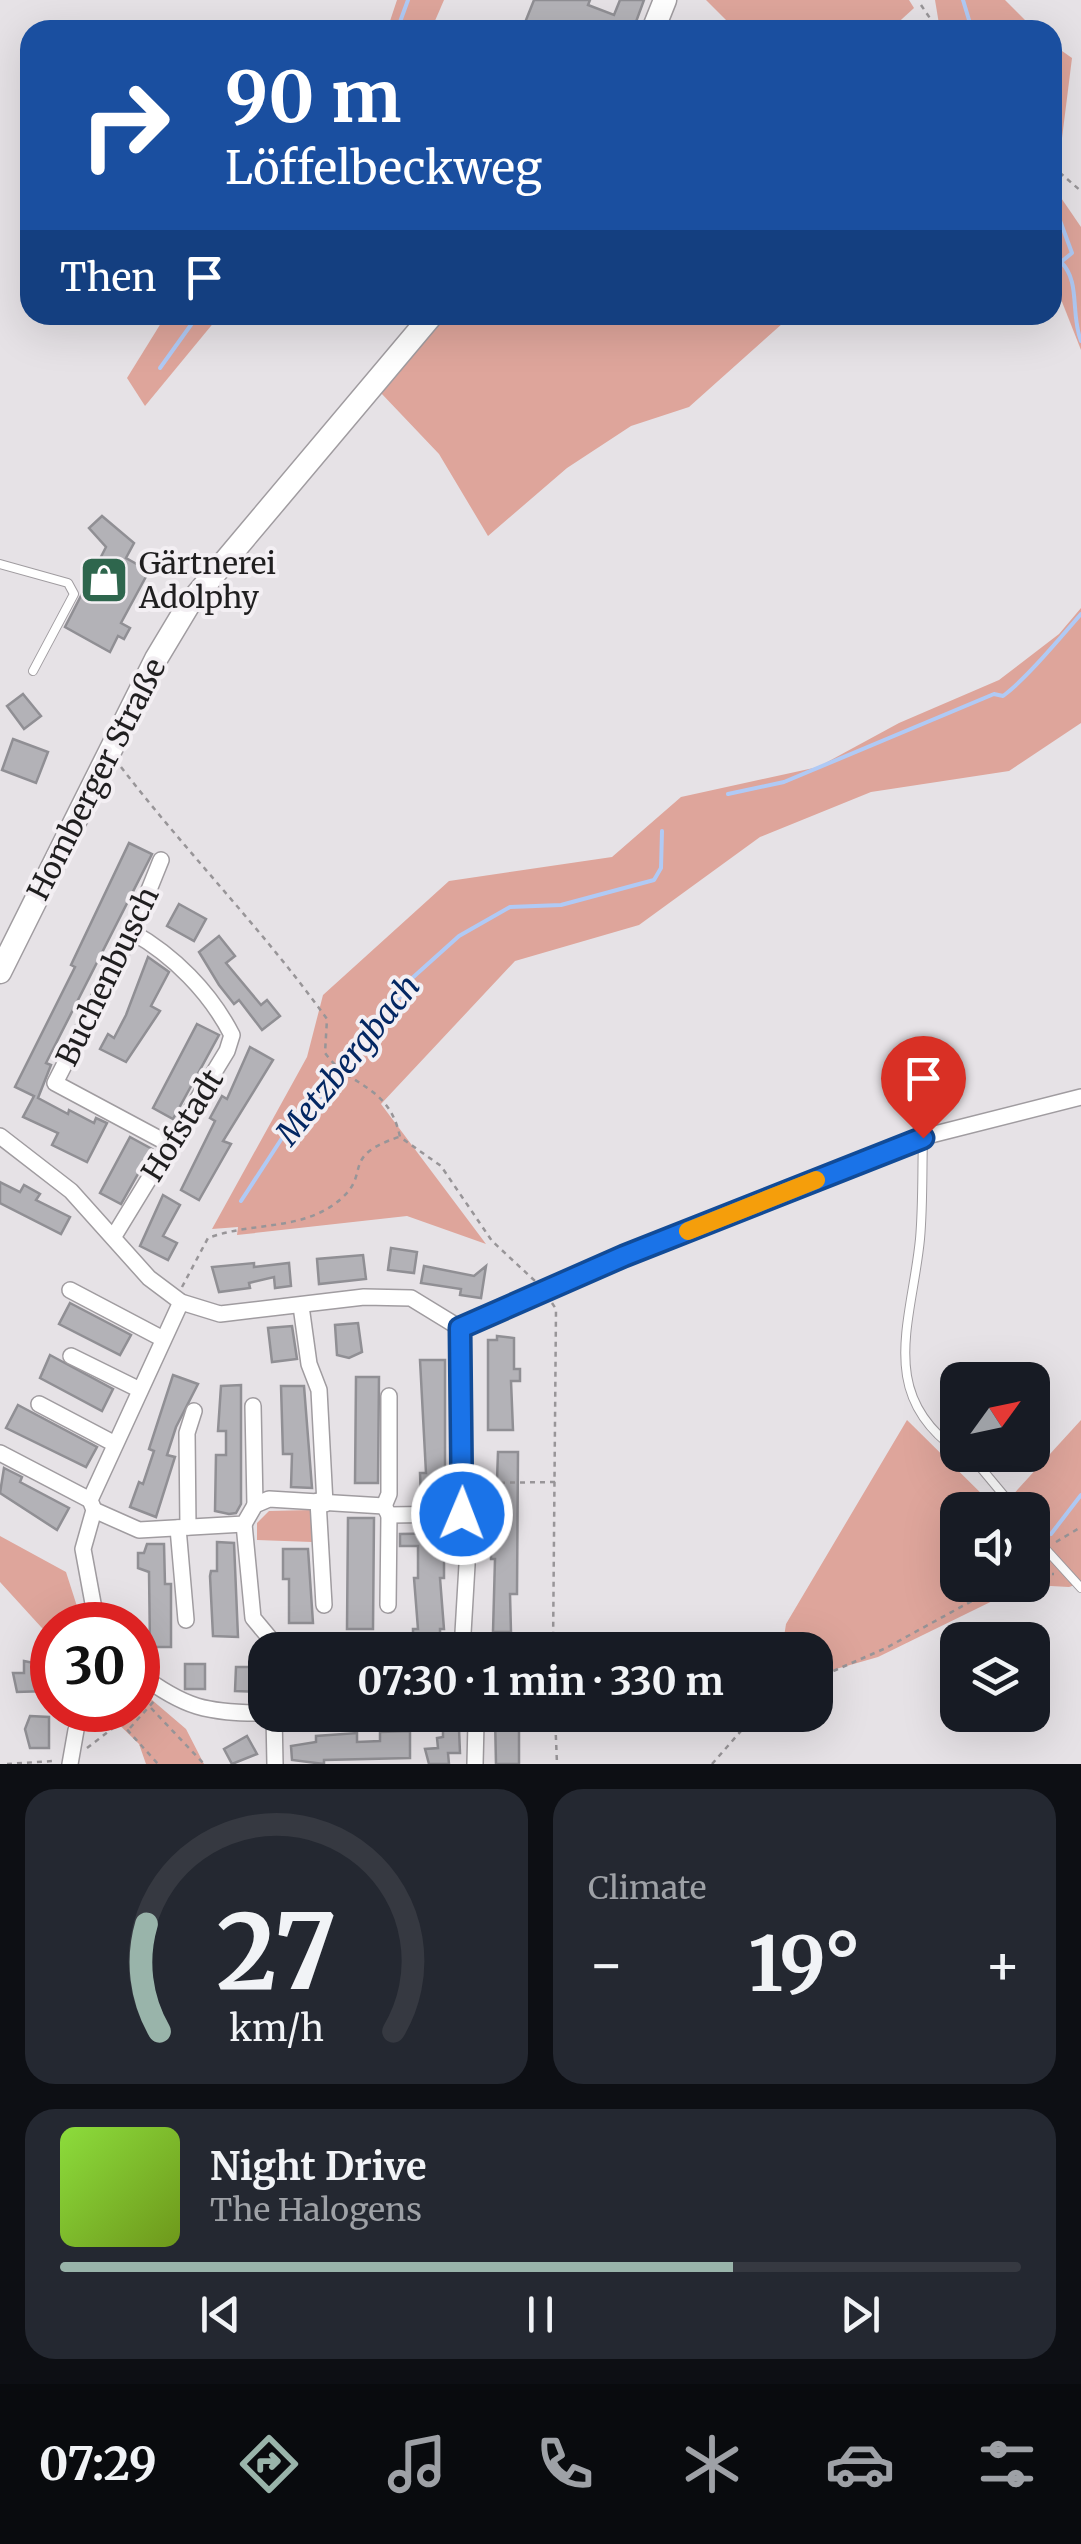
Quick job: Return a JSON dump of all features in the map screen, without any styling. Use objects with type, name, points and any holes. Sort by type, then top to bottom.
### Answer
[{"type":"main road","name":"Homberger Straße","points":[[0,972],[156,659],[189,604],[424,325]]},
{"type":"street","name":"Buchenbusch","points":[[161,860],[132,932],[55,1083],[168,1144]]},
{"type":"street","name":"Hofstadt","points":[[114,1236],[227,1051],[232,1035],[222,1016],[165,950],[132,932]]},
{"type":"street","points":[[460,1328],[624,1256],[923,1138],[1081,1096]]},
{"type":"street","points":[[0,1140],[71,1191],[150,1278],[178,1301],[220,1314],[364,1297],[411,1298],[460,1328]]},
{"type":"street","points":[[70,1290],[163,1339]]},
{"type":"street","points":[[93,1602],[83,1548],[92,1505],[178,1301]]},
{"type":"street","points":[[300,1306],[319,1390],[324,1605]]},
{"type":"street","points":[[460,1328],[462,1514],[467,1565],[463,1632]]},
{"type":"street","points":[[71,1356],[138,1390]]},
{"type":"street","points":[[388,1605],[389,1396]]},
{"type":"street","points":[[39,1404],[115,1444]]},
{"type":"street","points":[[253,1406],[255,1505],[244,1524],[252,1618],[264,1632]]},
{"type":"street","points":[[186,1620],[183,1528],[187,1433],[194,1411]]},
{"type":"street","points":[[0,1453],[139,1530],[244,1524]]},
{"type":"street","points":[[255,1505],[269,1498],[462,1514]]},
{"type":"street","points":[[160,1690],[174,1700],[210,1713],[248,1713]]},
{"type":"street","points":[[274,1732],[275,1764]]},
{"type":"street","points":[[476,1732],[476,1764]]},
{"type":"street","points":[[70,1762],[74,1737]]},
{"type":"lane","points":[[0,564],[68,584],[74,594],[32,671]]},
{"type":"lane","points":[[923,1138],[920,1237],[904,1349],[905,1381],[931,1432],[940,1439]]},
{"type":"lane","points":[[984,1472],[1001,1492]]},
{"type":"lane","points":[[1050,1555],[1081,1588]]},
{"type":"path","points":[[921,5],[931,20]]},
{"type":"path","points":[[110,753],[328,1020],[325,1053],[330,1060],[386,1103],[400,1136],[440,1166],[492,1240],[546,1293],[556,1309],[554,1632]]},
{"type":"path","points":[[178,1301],[208,1238],[226,1232],[297,1224],[344,1196],[358,1160],[378,1144],[400,1136]]},
{"type":"path","points":[[463,1484],[556,1482]]},
{"type":"path","points":[[1050,1545],[1081,1527]]},
{"type":"path","points":[[1050,1575],[1070,1577]]},
{"type":"path","points":[[833,1672],[970,1602]]},
{"type":"path","points":[[160,1719],[204,1764]]},
{"type":"path","points":[[74,1737],[94,1748],[110,1732]]},
{"type":"path","points":[[132,1732],[158,1764]]},
{"type":"path","points":[[555,1732],[556,1764]]},
{"type":"path","points":[[712,1764],[740,1732]]},
{"type":"path","points":[[7,1764],[70,1762]]},
{"type":"shaded area","points":[[397,0],[444,0],[435,20],[390,20]]},
{"type":"shaded area","points":[[706,0],[909,0],[914,8],[901,20],[726,20]]},
{"type":"shaded area","points":[[935,0],[1005,0],[1025,20],[938,20]]},
{"type":"shaded area","points":[[1062,51],[1072,58],[1062,138]]},
{"type":"shaded area","points":[[1062,199],[1081,227],[1081,350],[1062,302]]},
{"type":"shaded area","points":[[160,325],[212,325],[145,406],[127,378]]},
{"type":"shaded area","points":[[439,325],[781,325],[689,407],[631,426],[567,468],[488,536],[439,454],[381,393]]},
{"type":"shaded area","points":[[1081,608],[1081,723],[1009,771],[871,792],[760,837],[639,925],[515,961],[381,1104],[486,1244],[407,1216],[237,1235],[238,1227],[212,1229],[307,1057],[323,995],[449,881],[612,857],[681,797],[818,767],[899,723],[999,680],[1059,634]]},
{"type":"shaded area","points":[[907,1420],[940,1453],[940,1472],[960,1472],[980,1492],[940,1492],[940,1602],[990,1602],[949,1622],[940,1622],[940,1627],[878,1657],[833,1670],[833,1632],[785,1632]]},
{"type":"shaded area","points":[[1081,1420],[1081,1583],[1069,1587],[1050,1586],[1050,1492],[1015,1492],[1034,1472],[1050,1472],[1050,1454]]},
{"type":"shaded area","points":[[311,1510],[312,1542],[257,1540],[257,1523],[269,1511]]},
{"type":"shaded area","points":[[0,1536],[66,1572],[76,1602],[30,1602],[30,1615],[0,1582]]},
{"type":"shaded area","points":[[160,1707],[186,1729],[204,1764],[146,1764],[139,1744],[127,1732],[160,1732]]},
{"type":"building","points":[[534,0],[590,0],[588,5],[614,15],[620,0],[644,0],[637,20],[526,20]]},
{"type":"building","points":[[102,516],[134,543],[126,558],[149,571],[121,623],[130,628],[124,639],[118,636],[110,652],[65,627],[106,547],[89,528]]},
{"type":"building","points":[[23,694],[41,716],[24,729],[7,706]]},
{"type":"building","points":[[13,739],[48,752],[36,783],[2,770]]},
{"type":"building","points":[[129,843],[152,854],[46,1063],[51,1065],[38,1098],[68,1114],[69,1110],[94,1123],[96,1118],[107,1123],[87,1162],[52,1145],[58,1133],[23,1117],[34,1096],[15,1087],[75,967],[71,965]]},
{"type":"building","points":[[179,904],[206,919],[194,941],[167,926]]},
{"type":"building","points":[[219,936],[235,956],[226,963],[261,1005],[267,1000],[280,1016],[262,1030],[239,1000],[234,1004],[199,952]]},
{"type":"building","points":[[148,957],[169,972],[151,1006],[160,1011],[126,1062],[100,1049],[108,1034],[114,1038],[126,1015]]},
{"type":"building","points":[[197,1024],[219,1035],[173,1119],[153,1108]]},
{"type":"building","points":[[250,1047],[273,1060],[223,1141],[231,1144],[199,1200],[181,1190],[215,1121],[210,1118],[222,1096],[227,1099]]},
{"type":"building","points":[[130,1137],[152,1149],[121,1204],[100,1193]]},
{"type":"building","points":[[0,1182],[20,1192],[24,1185],[40,1194],[36,1200],[70,1217],[61,1234],[0,1203]]},
{"type":"building","points":[[163,1195],[180,1205],[163,1236],[177,1243],[168,1260],[140,1246]]},
{"type":"building","points":[[391,1248],[417,1252],[414,1273],[388,1270]]},
{"type":"building","points":[[363,1255],[366,1279],[319,1284],[317,1259]]},
{"type":"building","points":[[254,1263],[254,1267],[289,1263],[291,1286],[275,1288],[274,1277],[249,1283],[250,1288],[219,1292],[212,1267]]},
{"type":"building","points":[[424,1266],[474,1276],[486,1266],[481,1298],[460,1295],[461,1289],[421,1283]]},
{"type":"building","points":[[70,1303],[131,1335],[120,1355],[59,1324]]},
{"type":"building","points":[[358,1323],[362,1352],[349,1358],[337,1355],[335,1325]]},
{"type":"building","points":[[292,1326],[297,1359],[272,1362],[268,1328]]},
{"type":"building","points":[[497,1336],[514,1338],[514,1369],[520,1369],[520,1381],[511,1381],[513,1430],[488,1430],[488,1340],[497,1340]]},
{"type":"building","points":[[50,1355],[113,1389],[102,1411],[40,1378]]},
{"type":"building","points":[[420,1360],[445,1360],[445,1498],[421,1499],[420,1473],[426,1473]]},
{"type":"building","points":[[173,1375],[198,1384],[167,1455],[175,1457],[156,1517],[130,1507],[154,1451],[149,1449]]},
{"type":"building","points":[[356,1377],[379,1377],[378,1483],[355,1483]]},
{"type":"building","points":[[241,1385],[241,1504],[236,1513],[229,1514],[215,1511],[216,1455],[226,1455],[226,1431],[218,1431],[221,1386]]},
{"type":"building","points":[[281,1386],[304,1386],[312,1488],[291,1487],[292,1454],[283,1454]]},
{"type":"building","points":[[18,1405],[97,1447],[86,1467],[6,1428]]},
{"type":"building","points":[[498,1452],[518,1452],[517,1594],[510,1594],[511,1632],[493,1632],[495,1559],[491,1559],[491,1538],[495,1538]]},
{"type":"building","points":[[4,1468],[22,1477],[20,1482],[69,1508],[57,1530],[0,1493]]},
{"type":"building","points":[[348,1518],[374,1518],[373,1629],[347,1629]]},
{"type":"building","points":[[452,1533],[452,1546],[444,1546],[444,1578],[440,1578],[444,1629],[440,1632],[413,1632],[418,1629],[414,1578],[418,1578],[418,1546],[400,1546],[400,1534]]},
{"type":"building","points":[[217,1542],[234,1543],[238,1637],[213,1636],[210,1576],[211,1571],[217,1571]]},
{"type":"building","points":[[147,1544],[164,1544],[165,1584],[171,1584],[171,1647],[160,1647],[160,1602],[149,1602],[149,1572],[138,1568],[138,1553],[144,1553]]},
{"type":"building","points":[[283,1549],[308,1549],[313,1623],[289,1623],[289,1579],[283,1579]]},
{"type":"building","points":[[24,1661],[30,1662],[30,1692],[17,1692],[13,1673],[24,1673]]},
{"type":"building","points":[[185,1664],[205,1664],[205,1689],[185,1689]]},
{"type":"building","points":[[236,1667],[248,1667],[248,1692],[235,1691]]},
{"type":"building","points":[[30,1716],[30,1732],[49,1732],[49,1748],[30,1748],[25,1729]]},
{"type":"building","points":[[380,1732],[410,1732],[410,1758],[324,1760],[324,1764],[292,1760],[291,1746],[316,1742],[316,1736],[357,1733],[357,1742],[380,1741]]},
{"type":"building","points":[[443,1732],[459,1732],[460,1753],[448,1753],[449,1764],[429,1764],[425,1749],[438,1748],[437,1738],[443,1737]]},
{"type":"building","points":[[495,1732],[519,1732],[519,1764],[496,1764]]},
{"type":"building","points":[[247,1736],[257,1754],[232,1764],[224,1749]]},
{"type":"waterway","points":[[401,20],[408,0]]},
{"type":"waterway","name":"Metzbergbach","points":[[963,0],[969,20]]},
{"type":"waterway","name":"Metzbergbach","points":[[1062,226],[1072,253],[1062,261]]},
{"type":"waterway","name":"Metzbergbach","points":[[1062,263],[1071,279],[1081,341]]},
{"type":"waterway","points":[[160,368],[191,325]]},
{"type":"waterway","name":"Metzbergbach","points":[[728,794],[784,782],[994,694],[1003,696],[1081,614]]},
{"type":"waterway","name":"Metzbergbach","points":[[241,1201],[286,1132],[310,1116],[321,1101],[341,1057],[363,1037],[372,1020],[402,996],[400,989],[459,936],[510,907],[561,905],[654,880],[661,868],[662,831]]},
{"type":"waterway","points":[[1051,1534],[1081,1495]]},
{"type":"slow traffic","points":[[688,1231],[816,1180]]},
{"type":"place","name":"Gärtnerei Adolphy","points":[[104,580]]},
{"type":"route","points":[[462,1514],[460,1328],[624,1256],[923,1138]]}]
